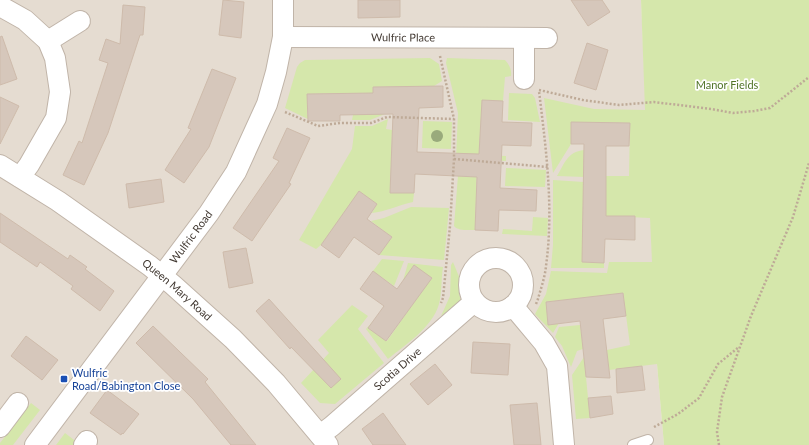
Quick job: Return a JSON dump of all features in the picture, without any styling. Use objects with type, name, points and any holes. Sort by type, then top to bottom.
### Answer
[{"type":"street","name":"Wulfric Road","points":[[35,445],[162,276],[236,172],[267,104],[276,72],[282,37],[283,0]]},
{"type":"street","points":[[0,6],[26,20],[48,41],[55,58],[60,92],[56,118],[29,165],[20,177]]},
{"type":"street","points":[[48,41],[80,21]]},
{"type":"street","name":"Wulfric Place","points":[[282,37],[547,38]]},
{"type":"street","points":[[524,38],[532,85]]},
{"type":"street","name":"Queen Mary Road","points":[[0,165],[20,177],[150,266],[162,276],[233,339],[276,383],[324,440]]},
{"type":"street","points":[[520,313],[504,311],[493,312],[483,309],[474,302],[468,287],[471,272],[483,261],[498,258],[513,263],[522,276],[520,313],[544,343],[557,366],[564,445]]},
{"type":"street","name":"Scotia Drive","points":[[324,440],[474,302]]},
{"type":"street","points":[[0,427],[18,403]]},
{"type":"lane","points":[[633,445],[648,440]]},
{"type":"path","points":[[435,38],[454,119],[454,159],[447,257],[443,298],[437,316],[443,329]]},
{"type":"path","points":[[520,313],[538,299],[546,268],[549,236],[550,213],[548,167],[532,85],[582,100],[619,105],[654,102],[712,108],[733,113],[770,108],[809,77]]},
{"type":"path","points":[[267,104],[318,126],[340,123],[371,123],[388,117],[454,119]]},
{"type":"path","points":[[454,159],[548,167]]},
{"type":"path","points":[[719,445],[717,432],[722,397],[739,347],[792,217],[809,163]]},
{"type":"path","points":[[648,440],[653,427],[678,414],[698,398],[718,364],[739,347]]},
{"type":"shaded area","points":[[0,0],[641,0],[657,364],[664,445],[0,445]]},
{"type":"green space","name":"Manor Fields","points":[[641,0],[809,0],[809,445],[664,445],[657,364],[609,370],[607,350],[630,345],[623,293],[546,302],[548,324],[559,323],[553,333],[535,314],[546,294],[551,271],[607,273],[609,262],[652,262],[650,218],[606,216],[606,176],[629,176],[630,123],[571,122],[571,144],[553,173],[544,98],[594,109],[645,110]]},
{"type":"green space","points":[[430,58],[439,64],[442,81],[434,86],[373,87],[374,108],[386,108],[385,114],[370,120],[352,120],[364,93],[307,94],[307,115],[321,115],[320,120],[312,121],[285,108],[297,67],[305,60]]},
{"type":"green space","points":[[447,58],[505,60],[509,65],[511,76],[505,77],[503,101],[482,100],[479,155],[506,156],[506,161],[456,158],[458,113],[446,63]]},
{"type":"green space","points":[[509,93],[532,94],[535,98],[540,122],[508,120]]},
{"type":"green space","points":[[388,119],[386,129],[392,130],[390,193],[414,193],[413,202],[372,213],[377,204],[359,192],[321,245],[316,249],[299,240],[352,149],[355,126],[372,126]]},
{"type":"green space","points":[[423,121],[452,122],[451,149],[422,148]]},
{"type":"green space","points":[[584,150],[585,177],[557,176],[570,156],[578,151]]},
{"type":"green space","points":[[459,163],[477,164],[475,230],[466,230],[456,228],[454,226]]},
{"type":"green space","points":[[506,168],[546,170],[545,187],[505,186]]},
{"type":"green space","points":[[553,180],[584,182],[583,262],[604,263],[604,268],[551,268],[553,245]]},
{"type":"green space","points":[[411,207],[449,208],[444,260],[379,255],[392,237],[371,221],[384,218]]},
{"type":"green space","points":[[533,217],[548,218],[547,236],[502,234],[503,229],[532,231]]},
{"type":"green space","points":[[382,259],[404,261],[394,286],[373,271]]},
{"type":"green space","points":[[453,262],[460,279],[459,293],[461,301],[441,316],[450,296],[451,265]]},
{"type":"green space","points":[[408,263],[443,267],[440,300],[436,313],[425,328],[388,359],[366,329],[374,320],[368,328],[387,341],[431,278],[403,281]]},
{"type":"green space","points":[[352,305],[368,316],[358,329],[384,363],[335,404],[320,403],[301,383],[329,353],[318,340]]},
{"type":"green space","points":[[580,325],[583,349],[577,351],[571,367],[562,346],[555,337],[559,327]]},
{"type":"green space","points":[[584,357],[590,418],[576,419],[572,375]]},
{"type":"green space","points":[[31,403],[40,410],[13,445],[0,445],[0,443]]},
{"type":"green space","points":[[65,433],[78,443],[76,445],[56,445]]},
{"type":"building","points":[[223,0],[244,2],[241,38],[219,35]]},
{"type":"building","points":[[358,0],[400,0],[400,17],[358,18]]},
{"type":"building","points":[[571,0],[602,0],[610,12],[588,26]]},
{"type":"building","points":[[123,5],[145,7],[143,35],[140,35],[108,133],[84,185],[63,175],[79,141],[82,143],[108,63],[99,60],[106,39],[120,44]]},
{"type":"building","points":[[2,36],[17,79],[0,85],[0,37]]},
{"type":"building","points":[[587,43],[608,50],[596,90],[574,83]]},
{"type":"building","points":[[212,69],[236,78],[209,147],[184,183],[165,170],[191,129],[188,128]]},
{"type":"building","points":[[443,86],[443,107],[419,108],[417,152],[479,154],[482,100],[503,101],[502,122],[532,123],[531,146],[502,145],[500,188],[537,190],[536,211],[499,210],[498,231],[475,230],[477,177],[415,174],[414,193],[390,193],[393,114],[340,115],[340,121],[308,121],[307,94],[373,93],[373,87]]},
{"type":"building","points":[[0,97],[19,106],[0,144]]},
{"type":"building","points":[[571,122],[630,123],[629,146],[606,146],[606,216],[635,216],[635,240],[605,239],[604,263],[582,262],[584,144],[571,144]]},
{"type":"building","points":[[287,128],[310,138],[289,183],[291,184],[252,241],[233,228],[279,161],[273,158]]},
{"type":"building","points":[[161,179],[164,202],[129,208],[126,184]]},
{"type":"building","points":[[359,191],[377,204],[367,219],[392,237],[379,255],[354,237],[339,258],[321,245]]},
{"type":"building","points":[[0,213],[68,259],[70,255],[87,267],[85,269],[114,291],[100,311],[71,289],[73,286],[40,262],[37,267],[0,242]]},
{"type":"building","points":[[246,248],[253,283],[229,288],[223,252]]},
{"type":"building","points":[[414,265],[432,278],[386,341],[368,328],[384,306],[360,289],[373,271],[397,289]]},
{"type":"building","points":[[623,293],[626,316],[603,319],[610,378],[586,377],[580,321],[548,325],[546,302]]},
{"type":"building","points":[[269,299],[341,379],[331,388],[291,347],[290,349],[256,311]]},
{"type":"building","points":[[153,326],[208,379],[205,382],[256,445],[231,445],[193,399],[136,343]]},
{"type":"building","points":[[26,336],[58,360],[42,380],[11,356]]},
{"type":"building","points":[[473,342],[510,344],[508,375],[471,373]]},
{"type":"building","points":[[435,364],[452,385],[428,405],[410,384]]},
{"type":"building","points":[[642,366],[645,390],[617,393],[616,369]]},
{"type":"building","points":[[107,390],[139,414],[121,435],[90,413]]},
{"type":"building","points":[[611,396],[613,414],[590,418],[588,398]]},
{"type":"building","points":[[537,403],[541,445],[514,445],[510,405]]},
{"type":"building","points":[[383,413],[406,445],[373,445],[362,429]]},
{"type":"place","name":"Wulfric Road/Babington Close","points":[[64,379]]}]
